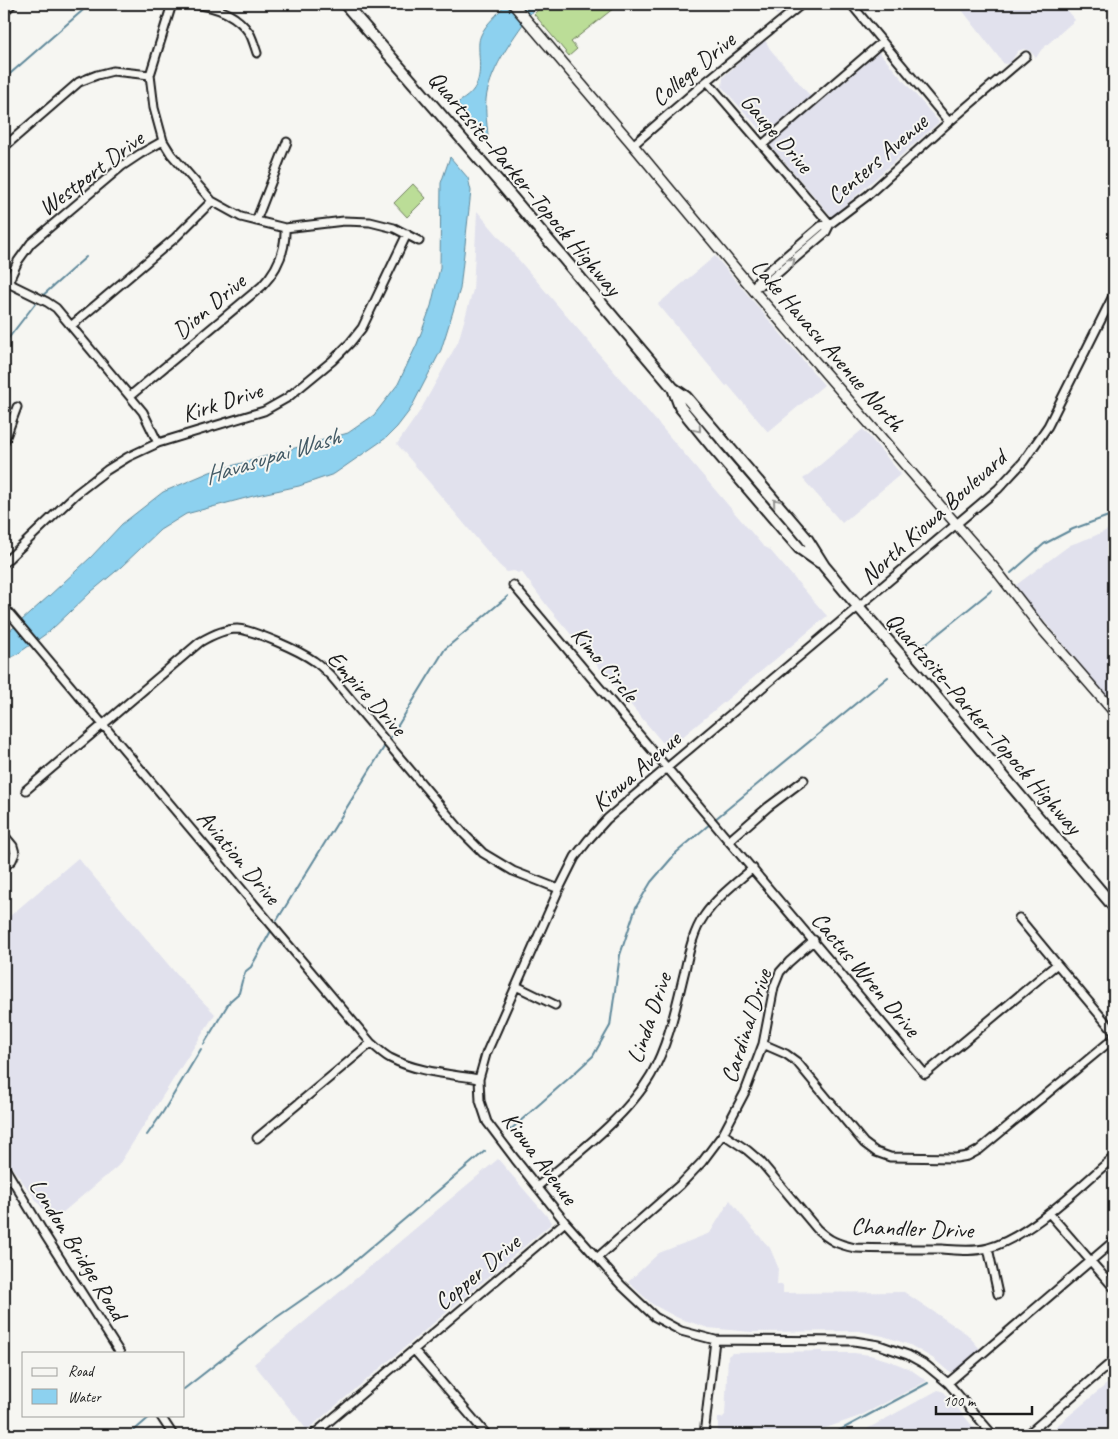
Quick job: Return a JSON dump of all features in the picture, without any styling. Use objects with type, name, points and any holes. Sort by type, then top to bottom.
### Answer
[{"type":"highway","name":"Quartzsite–Parker–Topock Highway","points":[[345,4],[500,183],[673,388],[680,407],[715,450],[799,548],[824,566],[918,674],[1114,907]]},
{"type":"main road","name":"Lake Havasu Avenue North","points":[[513,4],[752,288],[1014,591],[1041,628],[1114,712]]},
{"type":"street","points":[[4,12],[12,4]]},
{"type":"street","points":[[172,4],[150,75],[154,108],[163,141],[171,154],[212,201],[242,217],[285,228],[359,221],[384,225],[407,234],[419,242]]},
{"type":"street","points":[[192,4],[222,10],[237,20],[250,34],[257,53]]},
{"type":"street","name":"College Drive","points":[[633,145],[707,81],[802,4]]},
{"type":"street","points":[[851,4],[949,122]]},
{"type":"street","points":[[762,145],[882,42]]},
{"type":"street","name":"Centers Avenue","points":[[752,288],[765,284],[826,232],[830,224],[867,196],[1026,56]]},
{"type":"street","points":[[4,147],[79,82],[97,75],[113,72],[150,75]]},
{"type":"street","name":"Gauge Drive","points":[[707,81],[830,224]]},
{"type":"street","name":"Westport Drive","points":[[6,282],[31,243],[122,166],[163,141]]},
{"type":"street","points":[[256,221],[287,142]]},
{"type":"street","points":[[71,326],[175,238],[212,201]]},
{"type":"street","name":"Dion Drive","points":[[130,396],[270,278],[282,258],[285,228]]},
{"type":"street","name":"Kirk Drive","points":[[4,562],[76,494],[107,470],[128,457],[158,443],[264,411],[288,398],[332,361],[362,328],[407,234]]},
{"type":"street","points":[[6,282],[56,308],[143,412],[158,443]]},
{"type":"street","name":"North Kiowa Boulevard","points":[[859,608],[998,489],[1023,462],[1048,426],[1114,294]]},
{"type":"street","points":[[4,442],[17,407]]},
{"type":"street","name":"Kimo Circle","points":[[513,585],[668,767]]},
{"type":"street","name":"Aviation Drive","points":[[4,607],[371,1043],[388,1057],[408,1066],[479,1079]]},
{"type":"street","name":"Kiowa Avenue","points":[[859,608],[668,767],[607,819],[589,838],[575,857],[559,889],[486,1054],[479,1079],[480,1101],[487,1122],[565,1222],[621,1286],[655,1317],[681,1331],[715,1340],[854,1341],[879,1345],[908,1355],[926,1365],[948,1383],[993,1435]]},
{"type":"street","name":"Empire Drive","points":[[26,790],[200,642],[210,636],[238,629],[255,633],[300,652],[316,662],[331,676],[464,834],[483,853],[513,870],[559,889]]},
{"type":"street","name":"Cactus Wren Drive","points":[[668,767],[925,1074],[1057,964]]},
{"type":"street","points":[[730,840],[804,780]]},
{"type":"street","points":[[4,835],[14,846],[16,853],[12,860],[4,867]]},
{"type":"street","name":"Linda Drive","points":[[537,1187],[612,1123],[634,1099],[650,1076],[662,1053],[670,1031],[692,940],[702,918],[714,902],[753,868]]},
{"type":"street","points":[[1020,918],[1114,1032]]},
{"type":"street","name":"Cardinal Drive","points":[[596,1258],[681,1184],[702,1162],[724,1134],[745,1092],[763,1044],[774,987],[780,972],[814,940]]},
{"type":"street","points":[[516,986],[555,1005]]},
{"type":"street","points":[[763,1044],[786,1054],[797,1062],[864,1143],[876,1152],[890,1157],[956,1158],[968,1156],[979,1150],[1114,1038]]},
{"type":"street","points":[[257,1138],[371,1043]]},
{"type":"street","name":"Chandler Drive","points":[[724,1134],[760,1162],[824,1236],[838,1244],[855,1248],[967,1250],[988,1248],[1030,1227],[1114,1157]]},
{"type":"street","name":"London Bridge Road","points":[[4,1166],[45,1235],[119,1352]]},
{"type":"street","points":[[1049,1212],[1114,1288]]},
{"type":"street","name":"Copper Drive","points":[[313,1435],[565,1222]]},
{"type":"street","points":[[948,1383],[1114,1242]]},
{"type":"street","points":[[988,1248],[998,1294]]},
{"type":"street","points":[[704,1435],[715,1340]]},
{"type":"street","points":[[414,1350],[487,1435]]},
{"type":"street","points":[[1026,1435],[1114,1360]]},
{"type":"street","points":[[161,1416],[173,1435]]},
{"type":"shaded area","points":[[767,4],[790,4],[777,15]]},
{"type":"shaded area","points":[[962,4],[1061,4],[1075,20],[1041,50],[1036,58],[1030,51],[1024,49],[1018,51],[1010,63],[1004,64],[959,6]]},
{"type":"shaded area","points":[[765,40],[770,49],[812,98],[768,135],[762,132],[722,87],[723,77]]},
{"type":"shaded area","points":[[879,52],[939,122],[832,217],[770,145]]},
{"type":"shaded area","points":[[477,211],[763,546],[769,549],[827,616],[668,749],[547,606],[521,571],[518,573],[514,571],[507,572],[499,565],[397,444],[420,411],[458,342],[473,290]]},
{"type":"shaded area","points":[[715,256],[824,385],[768,432],[728,385],[726,386],[658,304]]},
{"type":"shaded area","points":[[863,429],[901,474],[842,523],[803,479]]},
{"type":"shaded area","points":[[1114,527],[1114,704],[1022,595],[1016,585],[1070,545]]},
{"type":"shaded area","points":[[78,858],[178,976],[215,1014],[118,1166],[62,1213],[45,1212],[4,1157],[4,921]]},
{"type":"shaded area","points":[[498,1159],[552,1222],[551,1224],[307,1430],[254,1364]]},
{"type":"shaded area","points":[[730,1200],[770,1248],[778,1267],[777,1285],[783,1285],[783,1293],[904,1292],[967,1334],[980,1349],[955,1372],[949,1372],[934,1359],[910,1345],[883,1336],[859,1331],[751,1332],[708,1328],[678,1318],[652,1304],[628,1282],[659,1253],[710,1233]]},
{"type":"shaded area","points":[[822,1351],[822,1353],[870,1355],[910,1369],[927,1381],[860,1416],[823,1429],[822,1435],[718,1435],[718,1418],[722,1418],[725,1415],[728,1356],[732,1353]]},
{"type":"shaded area","points":[[1114,1378],[1114,1435],[1046,1435]]},
{"type":"shaded area","points":[[938,1390],[944,1392],[980,1435],[856,1435]]},
{"type":"green space","points":[[544,4],[619,4],[571,42],[577,49],[569,56],[534,14]]},
{"type":"green space","points":[[413,184],[426,198],[407,217],[394,203]]},
{"type":"water","points":[[505,4],[537,4],[508,46],[491,81],[486,103],[488,136],[484,139],[457,103],[470,94],[477,83],[480,70],[480,37]]},
{"type":"water","name":"Havasupai Wash","points":[[450,157],[468,178],[471,191],[460,289],[441,350],[410,410],[397,427],[386,438],[334,474],[299,486],[186,514],[160,530],[50,631],[16,655],[4,661],[4,632],[12,629],[49,596],[91,557],[122,524],[163,492],[210,472],[348,433],[374,415],[398,384],[417,344],[431,306],[440,268],[441,183]]},
{"type":"waterway","points":[[4,79],[90,4]]},
{"type":"waterway","points":[[41,297],[86,257]]},
{"type":"waterway","points":[[4,344],[38,300]]},
{"type":"waterway","points":[[1011,573],[1044,544],[1073,529],[1114,514]]},
{"type":"waterway","points":[[917,651],[992,590]]},
{"type":"waterway","points":[[389,740],[445,649],[508,596]]},
{"type":"waterway","points":[[714,820],[888,677]]},
{"type":"waterway","points":[[274,925],[386,744]]},
{"type":"waterway","points":[[509,1131],[593,1056],[610,1026],[620,955],[636,907],[651,882],[677,852],[711,823]]},
{"type":"waterway","points":[[204,1044],[230,1001],[239,993],[246,971],[251,967],[272,929]]},
{"type":"waterway","points":[[147,1135],[201,1049]]},
{"type":"waterway","points":[[185,1388],[267,1324],[342,1272],[485,1151]]},
{"type":"waterway","points":[[831,1435],[928,1383]]},
{"type":"waterway","points":[[129,1435],[151,1416]]}]
